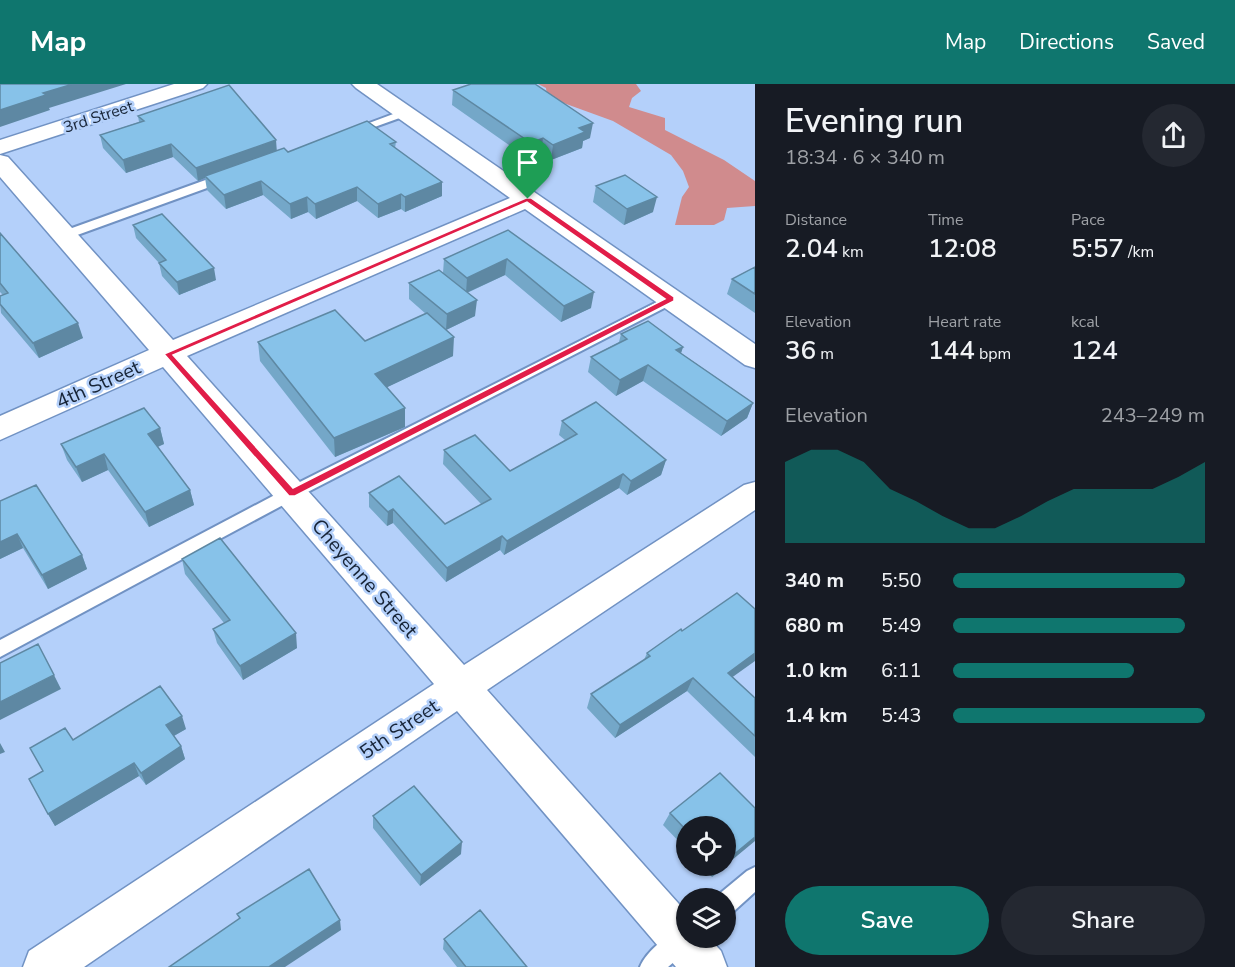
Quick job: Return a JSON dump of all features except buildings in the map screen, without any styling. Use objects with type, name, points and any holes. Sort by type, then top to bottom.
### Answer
[{"type":"street","name":"3rd Street","points":[[0,147],[196,84]]},
{"type":"street","points":[[363,84],[755,358]]},
{"type":"street","name":"Cheyenne Street","points":[[0,162],[676,930]]},
{"type":"street","name":"4th Street","points":[[0,429],[528,199]]},
{"type":"street","name":"5th Street","points":[[45,967],[461,687],[755,494]]},
{"type":"street","name":"Cheyenne Street","points":[[691,948],[705,967]]},
{"type":"lane","points":[[339,136],[404,113]]},
{"type":"lane","points":[[65,235],[238,173]]},
{"type":"lane","points":[[0,650],[292,493],[671,299]]},
{"type":"lane","points":[[736,894],[755,878]]},
{"type":"lane","points":[[651,967],[676,946]]},
{"type":"shaded area","points":[[538,84],[636,84],[641,91],[632,98],[629,107],[665,118],[665,130],[724,160],[755,181],[755,206],[727,208],[724,220],[714,225],[675,225],[682,197],[689,187],[683,171],[671,155],[613,121],[547,97],[546,88]]},
{"type":"route","points":[[528,199],[671,299],[292,493],[168,354],[502,208],[528,199]]}]
